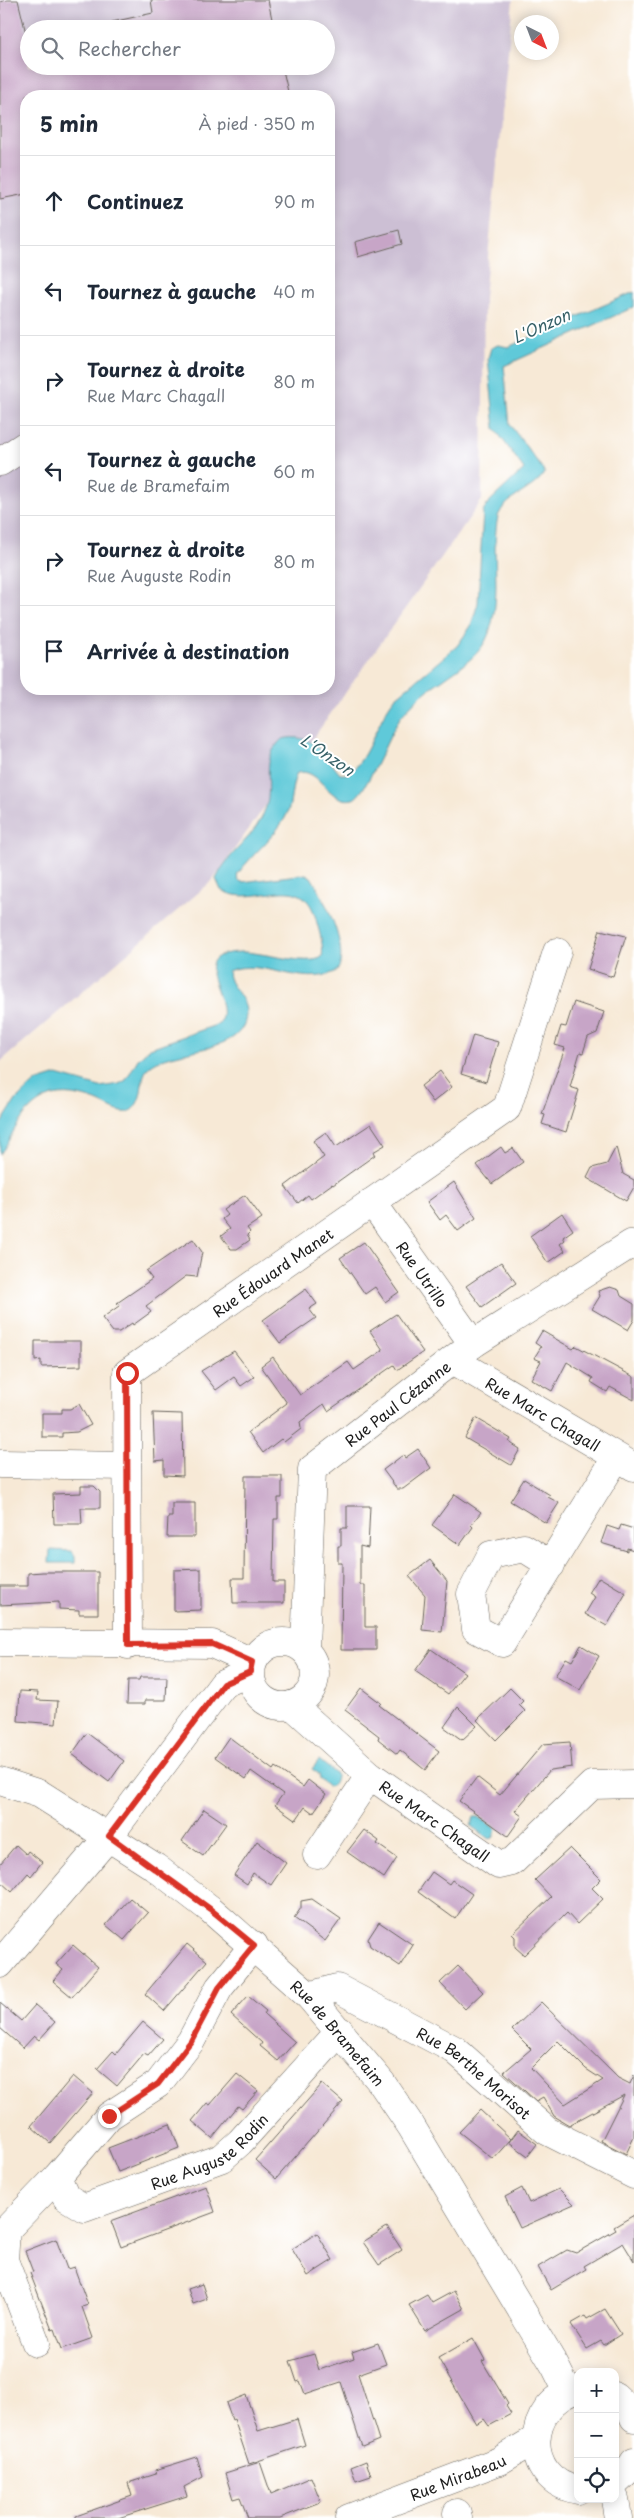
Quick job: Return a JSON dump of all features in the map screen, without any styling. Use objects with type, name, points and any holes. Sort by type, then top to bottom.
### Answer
[{"type":"street","points":[[0,462],[20,449]]},
{"type":"street","name":"Rue Édouard Manet","points":[[128,1645],[127,1373],[507,1108],[557,952]]},
{"type":"street","name":"Rue Utrillo","points":[[372,1202],[463,1352]]},
{"type":"street","name":"Rue Paul Cézanne","points":[[304,1649],[312,1469],[463,1352],[631,1244],[634,1246]]},
{"type":"street","name":"Rue Marc Chagall","points":[[463,1352],[625,1463]]},
{"type":"street","points":[[551,1565],[625,1463]]},
{"type":"street","points":[[0,1464],[127,1466]]},
{"type":"street","points":[[0,1642],[128,1645],[212,1644],[251,1667],[256,1692],[272,1704],[292,1705],[306,1696],[315,1681],[314,1663],[304,1649],[285,1641],[265,1646],[251,1667],[223,1684],[109,1836],[0,1964]]},
{"type":"street","name":"Rue Marc Chagall","points":[[292,1705],[370,1775],[499,1865],[512,1862],[592,1785],[634,1784]]},
{"type":"street","points":[[317,1855],[370,1775]]},
{"type":"street","name":"Rue de Bramefaim","points":[[0,1781],[40,1794],[109,1836],[202,1903],[254,1945],[309,1996],[340,2031],[380,2082],[411,2126],[555,2366],[573,2390]]},
{"type":"street","points":[[36,2343],[4,2260],[6,2230],[57,2177],[109,2116],[158,2084],[191,2041],[219,1988],[254,1945]]},
{"type":"street","name":"Rue Berthe Morisot","points":[[309,1996],[337,1988],[455,2050],[548,2131],[634,2175]]},
{"type":"street","name":"Rue Auguste Rodin","points":[[57,2177],[66,2197],[84,2208],[222,2158],[240,2142],[340,2031]]},
{"type":"street","points":[[573,2390],[555,2399],[545,2411],[538,2424],[536,2439],[538,2456],[546,2472],[559,2483],[574,2489]]},
{"type":"street","name":"Rue Mirabeau","points":[[348,2518],[498,2460],[536,2439]]},
{"type":"street","points":[[619,2479],[634,2462]]},
{"type":"street","points":[[616,2503],[618,2518]]},
{"type":"shaded area","points":[[0,0],[513,0],[484,298],[482,500],[212,881],[0,1062]]},
{"type":"water","points":[[634,292],[634,307],[504,366],[510,425],[545,472],[534,484],[507,503],[498,516],[495,545],[495,603],[489,633],[481,648],[463,665],[414,702],[404,713],[395,726],[364,787],[353,799],[344,799],[330,792],[312,775],[305,772],[297,773],[288,813],[280,826],[237,875],[238,880],[242,882],[306,874],[311,877],[334,923],[338,937],[341,950],[337,971],[323,976],[310,977],[255,968],[241,968],[228,971],[231,982],[243,1001],[246,1012],[243,1026],[235,1036],[223,1043],[162,1059],[151,1065],[144,1076],[138,1101],[129,1112],[116,1110],[96,1101],[71,1095],[50,1097],[41,1101],[24,1116],[0,1154],[0,1125],[16,1100],[35,1082],[57,1075],[100,1087],[119,1084],[126,1080],[138,1059],[150,1048],[219,1024],[222,1014],[221,1002],[211,969],[214,961],[223,955],[248,952],[295,960],[316,960],[322,957],[322,944],[317,923],[311,906],[302,896],[290,892],[249,896],[235,895],[221,890],[216,879],[227,861],[262,818],[268,797],[268,771],[271,755],[282,739],[301,739],[309,741],[316,746],[340,774],[348,774],[362,759],[383,717],[395,698],[457,646],[471,626],[478,603],[483,511],[488,503],[524,469],[495,429],[488,358],[491,348],[498,345],[508,347]]},
{"type":"water","points":[[50,1550],[72,1551],[75,1556],[75,1563],[49,1563]]},
{"type":"water","points":[[319,1760],[336,1774],[334,1783],[329,1787],[320,1780],[319,1774],[312,1769]]},
{"type":"water","points":[[474,1817],[479,1817],[496,1829],[493,1838],[489,1839],[471,1826]]},
{"type":"building","points":[[18,0],[23,20],[20,20],[20,75],[284,75],[288,90],[20,90],[20,195],[0,199],[0,2]]},
{"type":"building","points":[[151,0],[268,0],[272,20],[121,20],[153,13]]},
{"type":"building","points":[[399,230],[402,244],[358,257],[355,242]]},
{"type":"building","points":[[600,930],[626,936],[613,977],[588,969]]},
{"type":"building","points":[[574,1002],[604,1012],[597,1033],[588,1037],[583,1053],[580,1052],[570,1087],[579,1090],[566,1132],[542,1124],[545,1115],[542,1114],[565,1048],[555,1045],[561,1026],[566,1027]]},
{"type":"building","points":[[473,1035],[498,1042],[486,1082],[461,1074]]},
{"type":"building","points":[[440,1071],[452,1087],[433,1102],[421,1086]]},
{"type":"building","points":[[371,1124],[385,1145],[373,1152],[375,1155],[333,1185],[311,1199],[308,1195],[298,1203],[285,1186],[324,1157],[313,1141],[326,1132],[336,1147]]},
{"type":"building","points":[[501,1147],[505,1153],[513,1148],[523,1162],[492,1184],[477,1165]]},
{"type":"building","points":[[616,1147],[623,1174],[634,1180],[634,1187],[626,1201],[587,1178],[592,1168],[607,1164]]},
{"type":"building","points":[[454,1182],[476,1218],[458,1231],[446,1215],[440,1220],[427,1202]]},
{"type":"building","points":[[245,1195],[262,1218],[247,1228],[250,1232],[247,1235],[250,1240],[237,1249],[231,1249],[221,1236],[230,1229],[222,1219],[227,1215],[223,1210]]},
{"type":"building","points":[[562,1213],[573,1230],[563,1237],[565,1240],[560,1244],[565,1251],[548,1263],[530,1236]]},
{"type":"building","points":[[193,1239],[202,1252],[197,1277],[186,1276],[146,1306],[151,1312],[133,1325],[132,1323],[119,1332],[113,1332],[102,1318],[119,1306],[117,1303],[152,1279],[146,1271]]},
{"type":"building","points":[[364,1242],[399,1292],[385,1302],[375,1287],[365,1294],[340,1258]]},
{"type":"building","points":[[501,1262],[516,1283],[482,1307],[466,1286]]},
{"type":"building","points":[[610,1287],[619,1290],[621,1296],[634,1304],[634,1320],[628,1330],[592,1309],[600,1296],[598,1291]]},
{"type":"building","points":[[306,1289],[317,1304],[309,1309],[316,1318],[280,1343],[263,1320]]},
{"type":"building","points":[[396,1314],[423,1352],[397,1370],[394,1365],[328,1411],[324,1404],[300,1422],[301,1429],[284,1442],[281,1439],[263,1453],[248,1432],[287,1403],[261,1366],[273,1357],[300,1395],[348,1362],[354,1370],[383,1350],[370,1331]]},
{"type":"building","points":[[542,1331],[573,1349],[576,1346],[634,1377],[634,1400],[610,1387],[607,1392],[591,1382],[593,1378],[567,1362],[552,1391],[531,1379],[541,1361],[534,1358],[541,1347],[535,1343]]},
{"type":"building","points":[[35,1341],[81,1341],[81,1366],[41,1367],[41,1360],[35,1361]]},
{"type":"building","points":[[234,1351],[254,1377],[241,1386],[234,1377],[216,1390],[201,1371]]},
{"type":"building","points":[[79,1404],[91,1425],[77,1432],[62,1433],[62,1437],[42,1437],[42,1413],[62,1413],[62,1409],[70,1409]]},
{"type":"building","points":[[153,1413],[182,1414],[183,1476],[164,1475],[164,1460],[155,1461]]},
{"type":"building","points":[[476,1418],[511,1439],[509,1442],[520,1449],[511,1465],[465,1438]]},
{"type":"building","points":[[418,1449],[431,1468],[403,1489],[397,1489],[383,1470],[403,1455],[405,1458]]},
{"type":"building","points":[[245,1476],[282,1476],[282,1498],[278,1498],[278,1519],[274,1519],[273,1582],[284,1582],[284,1603],[233,1603],[232,1578],[244,1578]]},
{"type":"building","points":[[524,1479],[550,1495],[548,1497],[559,1503],[546,1523],[510,1501]]},
{"type":"building","points":[[81,1486],[94,1486],[100,1492],[100,1508],[81,1508],[82,1524],[54,1524],[53,1494],[81,1493]]},
{"type":"building","points":[[455,1494],[481,1512],[460,1545],[432,1525]]},
{"type":"building","points":[[172,1503],[195,1503],[195,1537],[167,1537],[168,1517],[172,1517]]},
{"type":"building","points":[[347,1506],[370,1506],[368,1548],[360,1546],[360,1585],[365,1585],[365,1627],[376,1627],[376,1650],[341,1650],[342,1563],[338,1563],[338,1546],[341,1546],[341,1528],[347,1528]]},
{"type":"building","points":[[621,1525],[634,1529],[634,1550],[627,1548],[627,1551],[601,1543],[607,1526],[619,1530]]},
{"type":"building","points":[[430,1560],[447,1581],[442,1632],[422,1630],[425,1595],[409,1576]]},
{"type":"building","points":[[201,1569],[201,1610],[174,1611],[174,1570]]},
{"type":"building","points":[[98,1572],[98,1614],[79,1614],[79,1610],[59,1609],[59,1602],[0,1605],[0,1586],[28,1586],[28,1573]]},
{"type":"building","points":[[599,1577],[626,1593],[607,1626],[585,1614],[595,1597],[589,1593]]},
{"type":"building","points":[[581,1645],[599,1656],[580,1690],[555,1676],[566,1658],[572,1661]]},
{"type":"building","points":[[431,1649],[465,1673],[448,1694],[415,1671]]},
{"type":"building","points":[[140,1677],[167,1677],[166,1700],[145,1700],[145,1704],[127,1704],[128,1680],[139,1680]]},
{"type":"building","points":[[361,1688],[381,1703],[379,1705],[439,1751],[425,1770],[400,1750],[397,1754],[378,1739],[379,1736],[345,1710]]},
{"type":"building","points":[[510,1688],[523,1701],[519,1705],[525,1711],[496,1740],[477,1720]]},
{"type":"building","points":[[20,1691],[38,1692],[37,1700],[58,1701],[56,1724],[18,1721]]},
{"type":"building","points":[[458,1707],[477,1726],[462,1740],[444,1727]]},
{"type":"building","points":[[87,1733],[124,1761],[109,1782],[72,1754]]},
{"type":"building","points":[[229,1737],[273,1770],[275,1767],[303,1787],[308,1780],[326,1794],[313,1813],[305,1807],[296,1820],[275,1805],[283,1794],[251,1771],[246,1779],[215,1757]]},
{"type":"building","points":[[570,1742],[572,1767],[550,1770],[515,1811],[522,1816],[508,1836],[459,1801],[477,1777],[500,1795],[543,1744]]},
{"type":"building","points":[[204,1809],[226,1824],[203,1856],[182,1841]]},
{"type":"building","points":[[364,1830],[379,1841],[377,1844],[397,1858],[384,1878],[347,1852]]},
{"type":"building","points":[[257,1841],[286,1863],[271,1885],[253,1873],[247,1884],[234,1875]]},
{"type":"building","points":[[16,1845],[26,1854],[28,1851],[42,1862],[31,1876],[28,1873],[12,1892],[0,1881],[0,1864]]},
{"type":"building","points":[[570,1848],[601,1879],[592,1888],[603,1899],[577,1924],[567,1913],[524,1955],[515,1947],[515,1937],[512,1934],[551,1897],[535,1880]]},
{"type":"building","points":[[432,1872],[449,1884],[452,1880],[472,1894],[455,1919],[418,1892]]},
{"type":"building","points":[[130,1898],[148,1913],[124,1940],[106,1925]]},
{"type":"building","points":[[312,1899],[341,1919],[325,1941],[294,1918],[301,1908],[301,1901]]},
{"type":"building","points":[[379,1922],[413,1945],[400,1966],[370,1946],[368,1939]]},
{"type":"building","points":[[187,1944],[207,1961],[164,2011],[145,1994]]},
{"type":"building","points":[[73,1945],[98,1967],[72,1997],[53,1981],[63,1970],[56,1964]]},
{"type":"building","points":[[458,1966],[483,1992],[465,2009],[440,1983]]},
{"type":"building","points":[[248,1996],[266,2011],[264,2014],[295,2042],[278,2061],[260,2046],[262,2043],[231,2015]]},
{"type":"building","points":[[541,2002],[618,2078],[630,2084],[634,2075],[634,2137],[626,2154],[601,2141],[624,2095],[569,2125],[554,2116],[543,2097],[536,2101],[504,2072],[531,2049],[512,2030]],"holes":[[[558,2041],[586,2069],[603,2080],[565,2104],[531,2068]]]},
{"type":"building","points":[[0,2003],[21,2021],[35,2005],[55,2022],[39,2040],[34,2036],[23,2048],[0,2028]]},
{"type":"building","points":[[143,2022],[163,2039],[148,2056],[144,2054],[117,2086],[97,2069],[113,2051],[116,2054]]},
{"type":"building","points":[[237,2074],[258,2091],[242,2109],[238,2106],[212,2138],[192,2121],[207,2103],[210,2105]]},
{"type":"building","points":[[73,2076],[93,2093],[50,2143],[31,2126]]},
{"type":"building","points":[[322,2084],[343,2102],[276,2179],[255,2160]]},
{"type":"building","points":[[480,2110],[511,2139],[493,2159],[459,2132]]},
{"type":"building","points":[[170,2124],[179,2148],[118,2172],[108,2148]]},
{"type":"building","points":[[518,2130],[537,2144],[528,2156],[509,2142]]},
{"type":"building","points":[[206,2186],[215,2212],[121,2247],[111,2221]]},
{"type":"building","points":[[522,2188],[529,2203],[559,2189],[574,2204],[520,2228],[505,2197]]},
{"type":"building","points":[[634,2215],[634,2261],[623,2243],[584,2266],[586,2269],[551,2290],[538,2267],[567,2250],[576,2253],[616,2230],[614,2227]]},
{"type":"building","points":[[387,2227],[402,2250],[379,2265],[363,2242]]},
{"type":"building","points":[[317,2233],[333,2260],[308,2276],[292,2249]]},
{"type":"building","points":[[56,2239],[67,2269],[74,2267],[88,2305],[82,2307],[93,2338],[62,2349],[55,2329],[52,2330],[30,2273],[33,2272],[25,2251]]},
{"type":"building","points":[[202,2284],[207,2299],[193,2304],[188,2289]]},
{"type":"building","points":[[454,2291],[464,2309],[425,2331],[409,2305],[427,2295],[432,2303]]},
{"type":"building","points":[[605,2309],[621,2334],[604,2345],[601,2341],[587,2349],[571,2324],[585,2316],[587,2319]]},
{"type":"building","points":[[473,2338],[485,2360],[482,2361],[508,2404],[506,2406],[511,2414],[489,2426],[484,2419],[476,2424],[438,2358]]},
{"type":"building","points":[[378,2343],[386,2364],[358,2374],[379,2440],[362,2447],[341,2382],[305,2394],[300,2381],[297,2382],[290,2361],[314,2354],[319,2370],[354,2358],[352,2352]]},
{"type":"building","points":[[246,2395],[258,2431],[297,2419],[305,2445],[249,2464],[234,2419],[232,2420],[226,2403]]},
{"type":"building","points":[[197,2457],[203,2477],[184,2487],[187,2496],[118,2518],[76,2518],[76,2516],[132,2496],[128,2483],[156,2474],[155,2470]]},
{"type":"building","points":[[366,2461],[371,2476],[356,2481],[351,2467]]},
{"type":"building","points":[[260,2462],[271,2494],[311,2477],[321,2502],[280,2518],[248,2518],[240,2497],[233,2499],[225,2473]]},
{"type":"route","points":[[109,2116],[158,2084],[191,2041],[219,1988],[254,1945],[210,1909],[109,1836],[223,1684],[250,1672],[252,1662],[212,1644],[128,1645],[127,1373]]},
{"type":"water label","name":"L'Onzon","points":[[541,325]]},
{"type":"water label","name":"L'Onzon","points":[[328,754]]}]
